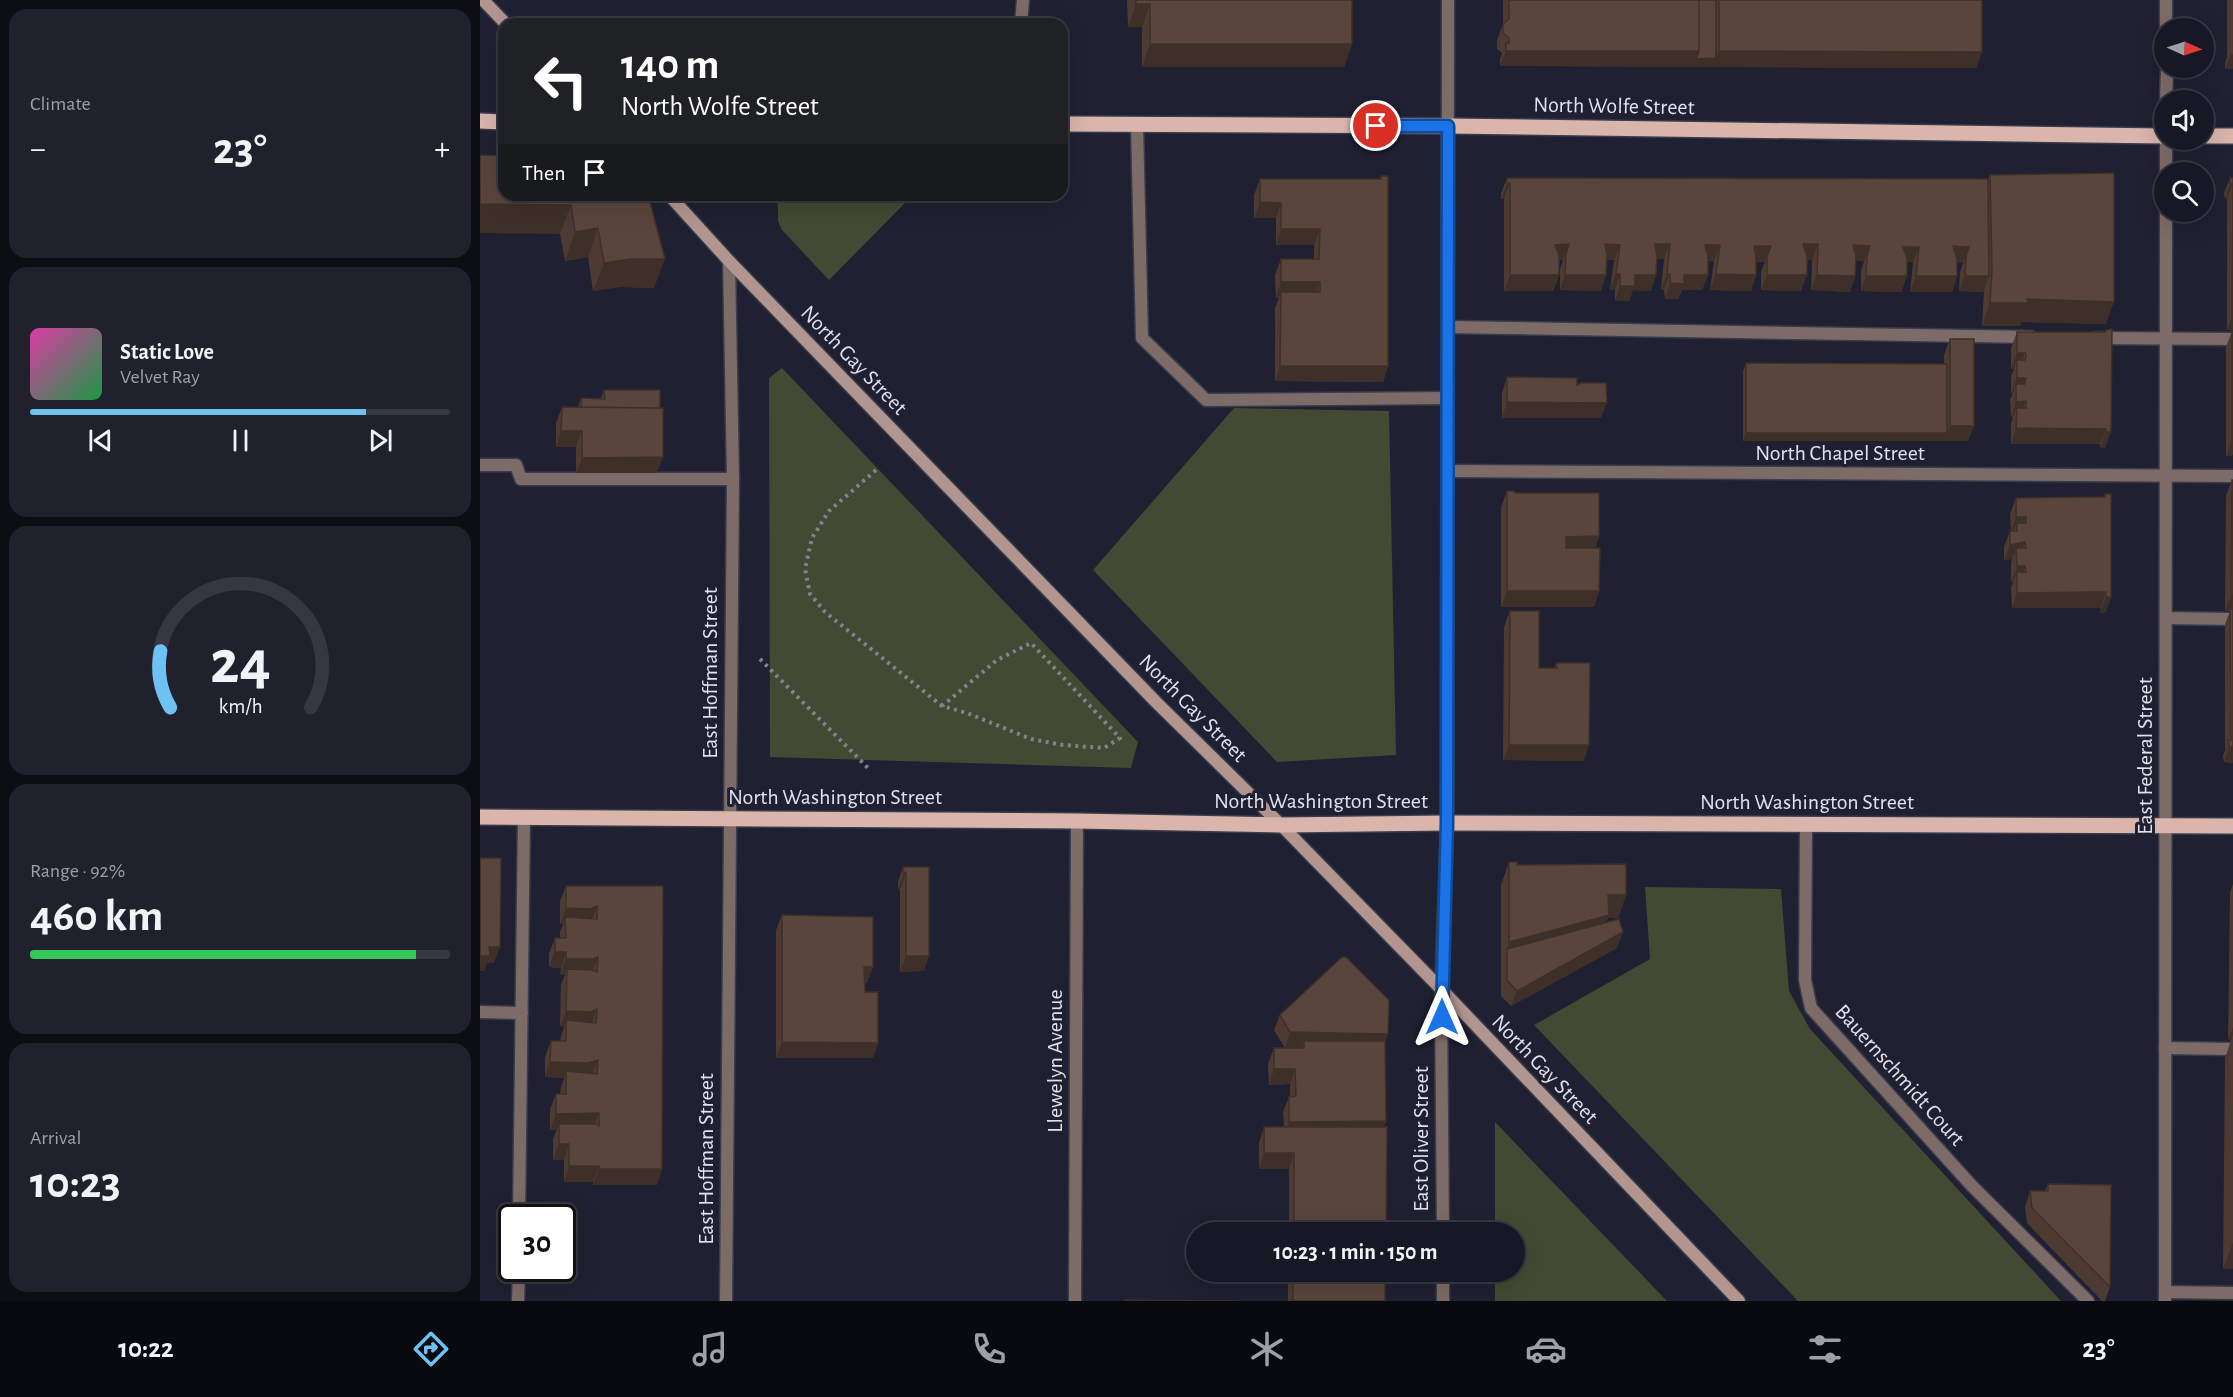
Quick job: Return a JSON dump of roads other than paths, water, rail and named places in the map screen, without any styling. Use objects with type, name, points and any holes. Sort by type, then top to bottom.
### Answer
[{"type":"main road","points":[[483,0],[500,18]]},
{"type":"main road","points":[[480,121],[498,122]]},
{"type":"main road","name":"North Wolfe Street","points":[[1068,124],[1448,126],[2154,138]]},
{"type":"main road","points":[[2214,136],[2233,136]]},
{"type":"main road","name":"North Gay Street","points":[[674,201],[729,261],[1156,702],[1281,825],[1442,990],[1739,1301]]},
{"type":"main road","name":"North Washington Street","points":[[480,817],[1077,821],[1281,825],[1447,823],[2233,826]]},
{"type":"street","points":[[1022,18],[1023,0]]},
{"type":"street","name":"East Oliver Street","points":[[1443,1222],[1442,990],[1447,823],[1448,0]]},
{"type":"street","points":[[2166,0],[2166,18]]},
{"type":"street","points":[[1137,124],[1142,338],[1206,400],[1448,398]]},
{"type":"street","name":"East Federal Street","points":[[2164,1296],[2166,222]]},
{"type":"street","name":"East Hoffman Street","points":[[726,1301],[733,479],[729,261]]},
{"type":"street","points":[[1448,327],[2049,337]]},
{"type":"street","points":[[2085,338],[2233,339]]},
{"type":"street","points":[[480,465],[516,465],[521,479],[733,479]]},
{"type":"street","name":"North Chapel Street","points":[[1448,471],[2233,476]]},
{"type":"street","points":[[2166,618],[2233,618]]},
{"type":"street","points":[[519,1204],[524,817]]},
{"type":"street","name":"Llewelyn Avenue","points":[[1075,1301],[1077,821]]},
{"type":"street","name":"Bauernschmidt Court","points":[[1806,825],[1805,980],[1811,1008],[1972,1185],[2088,1301]]},
{"type":"street","points":[[480,1012],[522,1013]]},
{"type":"street","points":[[2165,1048],[2233,1049]]},
{"type":"street","points":[[518,1301],[519,1282]]},
{"type":"street","points":[[1443,1282],[1443,1301]]},
{"type":"street","points":[[2164,1296],[2233,1293]]}]
